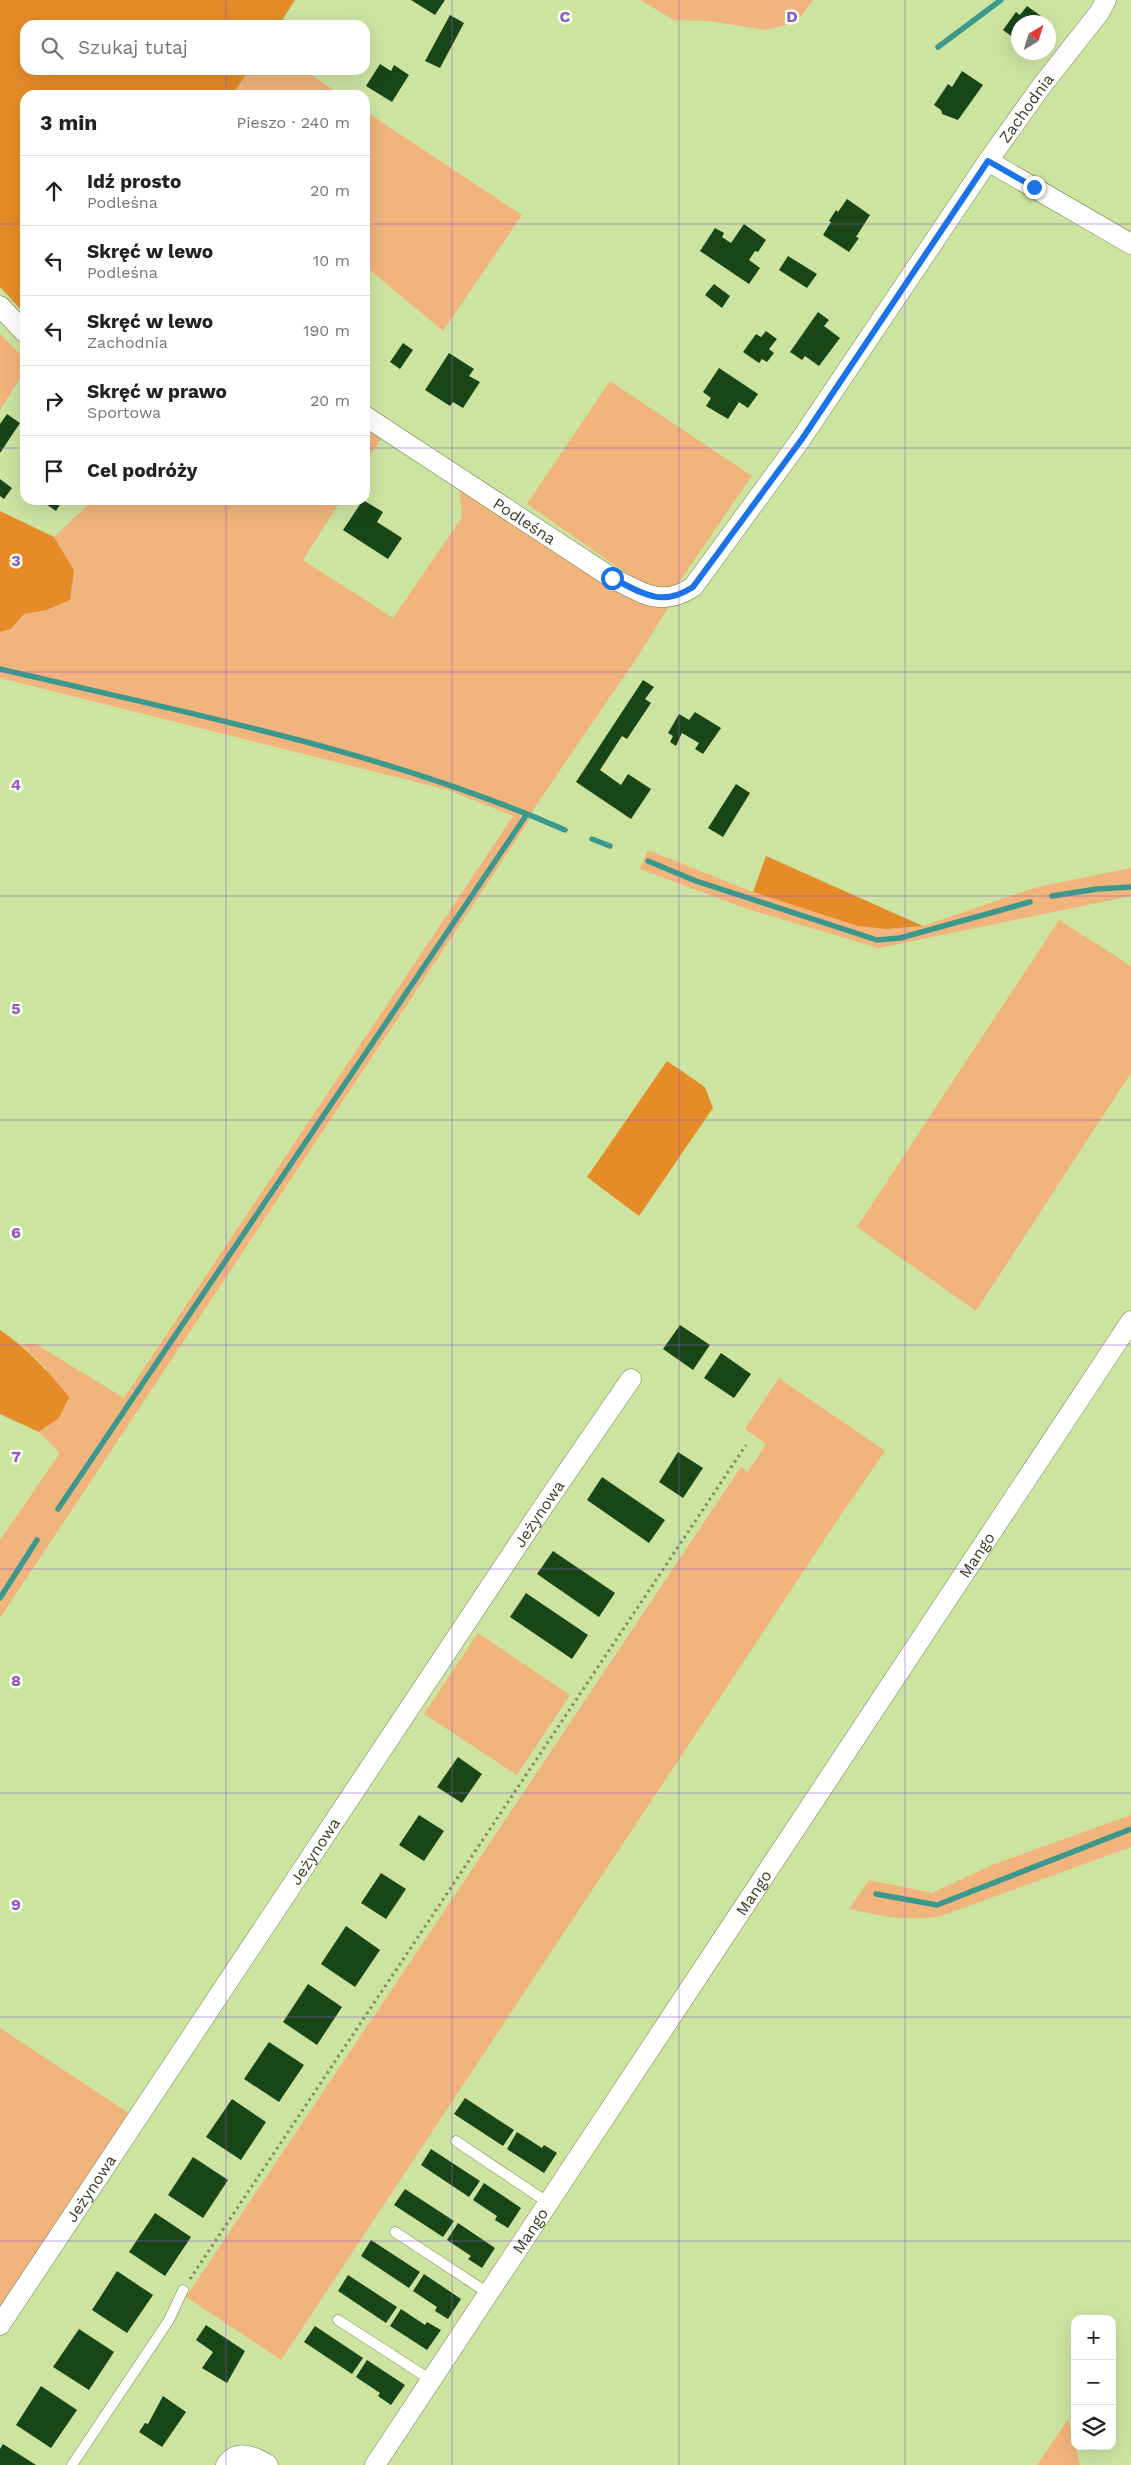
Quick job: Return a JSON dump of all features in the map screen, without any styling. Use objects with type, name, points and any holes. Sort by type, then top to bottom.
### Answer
[{"type":"street","name":"Zachodnia","points":[[693,587],[802,439],[988,161],[1040,88],[1099,13],[1106,0]]},
{"type":"street","points":[[988,161],[1131,244]]},
{"type":"street","points":[[0,306],[20,328]]},
{"type":"street","name":"Podleśna","points":[[370,419],[612,578],[650,595],[669,598],[680,595],[693,587]]},
{"type":"street","name":"Mango","points":[[374,2465],[1131,1321]]},
{"type":"street","name":"Jeżynowa","points":[[0,2325],[543,1507],[631,1379]]},
{"type":"street","points":[[226,2465],[235,2455],[240,2454],[261,2460],[268,2465]]},
{"type":"lane","points":[[456,2141],[547,2202]]},
{"type":"lane","points":[[395,2232],[488,2293]]},
{"type":"lane","points":[[72,2465],[169,2320],[183,2290]]},
{"type":"lane","points":[[338,2320],[431,2380]]},
{"type":"path","points":[[183,2290],[746,1445]]},
{"type":"shaded area","points":[[0,0],[295,0],[282,20],[20,20],[20,75],[246,75],[235,90],[20,90],[20,309],[0,287]]},
{"type":"shaded area","points":[[640,0],[813,0],[797,22],[766,30],[709,21],[674,20]]},
{"type":"shaded area","points":[[246,75],[311,75],[334,90],[235,90]]},
{"type":"shaded area","points":[[370,114],[522,215],[443,331],[370,270]]},
{"type":"shaded area","points":[[0,334],[20,354],[20,378],[0,410]]},
{"type":"shaded area","points":[[610,381],[752,476],[675,588],[662,589],[637,581],[527,504]]},
{"type":"shaded area","points":[[370,427],[383,436],[370,456]]},
{"type":"shaded area","points":[[459,486],[652,605],[668,608],[0,1618],[0,1540],[60,1453],[39,1432],[48,1427],[46,1368],[21,1344],[36,1344],[124,1398],[513,816],[448,790],[0,678],[0,632],[11,629],[24,614],[47,610],[74,570],[54,537],[88,505],[338,505],[303,560],[393,618],[462,517]]},
{"type":"shaded area","points":[[0,511],[54,537],[74,570],[70,600],[47,610],[24,614],[11,629],[0,632]]},
{"type":"shaded area","points":[[648,850],[753,892],[887,929],[923,926],[1037,887],[1131,868],[1131,896],[879,948],[750,910],[640,869]]},
{"type":"shaded area","points":[[766,856],[923,926],[887,929],[858,926],[753,892]]},
{"type":"shaded area","points":[[1059,920],[1131,966],[1131,1073],[976,1311],[857,1227]]},
{"type":"shaded area","points":[[667,1061],[705,1087],[713,1108],[639,1216],[587,1177]]},
{"type":"shaded area","points":[[0,1330],[37,1361],[69,1397],[59,1418],[39,1432],[0,1414]]},
{"type":"shaded area","points":[[779,1378],[885,1451],[838,1519],[281,2360],[186,2297],[741,1467],[748,1472],[766,1444],[745,1429]]},
{"type":"shaded area","points":[[478,1633],[570,1695],[517,1775],[424,1714]]},
{"type":"shaded area","points":[[1131,1815],[1131,1847],[941,1916],[906,1918],[883,1916],[849,1909],[869,1880],[932,1893],[992,1865]]},
{"type":"shaded area","points":[[0,2028],[129,2113],[0,2307]]},
{"type":"shaded area","points":[[1068,2419],[1071,2430],[1071,2450],[1076,2450],[1080,2465],[1037,2465]]},
{"type":"building","points":[[411,0],[445,0],[435,15]]},
{"type":"building","points":[[1027,6],[1040,15],[1020,15]]},
{"type":"building","points":[[450,15],[464,23],[440,68],[425,61]]},
{"type":"building","points":[[1011,19],[1011,36],[1003,30]]},
{"type":"building","points":[[380,64],[391,71],[394,65],[409,75],[392,102],[366,86]]},
{"type":"building","points":[[962,71],[983,85],[958,120],[942,114],[941,110],[934,105],[948,84],[952,87]]},
{"type":"building","points":[[847,199],[870,215],[856,237],[859,238],[849,252],[823,235],[836,210],[838,212]]},
{"type":"building","points":[[744,224],[766,240],[758,252],[755,251],[749,260],[760,268],[749,284],[700,251],[715,228],[724,233],[722,237],[731,243]]},
{"type":"building","points":[[788,256],[817,274],[807,288],[779,270]]},
{"type":"building","points":[[714,284],[730,296],[722,308],[705,295]]},
{"type":"building","points":[[818,312],[829,320],[824,326],[840,338],[819,366],[805,356],[802,360],[790,352]]},
{"type":"building","points":[[766,331],[777,339],[769,349],[774,353],[767,362],[762,359],[759,363],[743,352],[756,334],[761,337]]},
{"type":"building","points":[[403,343],[413,350],[400,369],[390,362]]},
{"type":"building","points":[[449,353],[474,369],[469,376],[480,382],[463,408],[453,402],[450,406],[425,390]]},
{"type":"building","points":[[719,368],[758,394],[748,408],[739,402],[728,419],[706,406],[711,398],[703,392]]},
{"type":"building","points":[[7,414],[20,423],[0,453],[0,424]]},
{"type":"building","points":[[0,479],[12,488],[4,499],[0,496]]},
{"type":"building","points":[[370,504],[383,512],[377,522],[402,538],[388,559],[343,530],[360,505]]},
{"type":"building","points":[[47,505],[60,505],[56,511]]},
{"type":"building","points":[[643,680],[654,687],[645,699],[651,703],[627,739],[622,736],[600,770],[621,785],[628,774],[651,789],[631,819],[576,782]]},
{"type":"building","points":[[695,712],[721,728],[703,754],[695,749],[699,743],[682,733],[676,746],[670,742],[673,736],[668,733],[679,714],[689,720]]},
{"type":"building","points":[[736,784],[750,793],[723,837],[708,828]]},
{"type":"building","points":[[680,1325],[710,1345],[693,1370],[663,1349]]},
{"type":"building","points":[[721,1353],[751,1374],[734,1398],[704,1378]]},
{"type":"building","points":[[678,1452],[703,1468],[683,1498],[659,1482]]},
{"type":"building","points":[[602,1477],[665,1520],[649,1543],[587,1500]]},
{"type":"building","points":[[553,1551],[615,1593],[599,1617],[537,1574]]},
{"type":"building","points":[[526,1593],[588,1635],[572,1659],[510,1617]]},
{"type":"building","points":[[458,1757],[482,1774],[462,1803],[437,1787]]},
{"type":"building","points":[[419,1815],[444,1831],[424,1861],[399,1845]]},
{"type":"building","points":[[381,1873],[406,1889],[386,1919],[361,1903]]},
{"type":"building","points":[[346,1926],[380,1950],[355,1987],[321,1964]]},
{"type":"building","points":[[308,1984],[342,2007],[317,2045],[283,2022]]},
{"type":"building","points":[[269,2042],[304,2065],[279,2102],[244,2079]]},
{"type":"building","points":[[465,2098],[514,2130],[503,2146],[454,2114]]},
{"type":"building","points":[[232,2099],[266,2122],[241,2160],[206,2137]]},
{"type":"building","points":[[517,2132],[542,2148],[544,2145],[557,2153],[544,2173],[507,2149]]},
{"type":"building","points":[[431,2149],[480,2181],[469,2197],[421,2165]]},
{"type":"building","points":[[193,2157],[228,2180],[203,2218],[168,2195]]},
{"type":"building","points":[[484,2183],[521,2208],[508,2228],[495,2220],[497,2216],[473,2200]]},
{"type":"building","points":[[405,2189],[454,2221],[443,2237],[394,2205]]},
{"type":"building","points":[[155,2213],[191,2237],[165,2276],[129,2252]]},
{"type":"building","points":[[458,2223],[495,2248],[482,2268],[468,2259],[471,2256],[447,2240]]},
{"type":"building","points":[[371,2240],[420,2272],[409,2288],[361,2256]]},
{"type":"building","points":[[117,2271],[153,2295],[127,2333],[92,2310]]},
{"type":"building","points":[[424,2274],[461,2299],[448,2319],[435,2311],[437,2307],[413,2291]]},
{"type":"building","points":[[348,2275],[397,2307],[386,2323],[338,2291]]},
{"type":"building","points":[[401,2309],[425,2325],[427,2322],[441,2330],[427,2350],[390,2326]]},
{"type":"building","points":[[206,2325],[245,2351],[227,2383],[202,2368],[213,2352],[196,2340]]},
{"type":"building","points":[[315,2326],[363,2358],[352,2374],[304,2342]]},
{"type":"building","points":[[79,2329],[114,2352],[89,2390],[53,2367]]},
{"type":"building","points":[[367,2360],[405,2385],[391,2405],[378,2396],[380,2393],[356,2377]]},
{"type":"building","points":[[41,2386],[77,2410],[51,2448],[16,2425]]},
{"type":"building","points":[[163,2396],[186,2412],[162,2447],[139,2432],[145,2423],[148,2424]]},
{"type":"building","points":[[3,2444],[36,2465],[0,2465],[0,2449]]},
{"type":"waterway","points":[[938,47],[1001,0]]},
{"type":"waterway","points":[[0,669],[215,719],[357,756],[497,802],[565,830]]},
{"type":"waterway","points":[[58,1509],[527,814]]},
{"type":"waterway","points":[[592,839],[610,846]]},
{"type":"waterway","points":[[648,861],[696,881],[877,940],[900,938],[1030,902]]},
{"type":"waterway","points":[[1052,896],[1097,889],[1131,887]]},
{"type":"waterway","points":[[0,1598],[37,1540]]},
{"type":"waterway","points":[[876,1894],[937,1905],[1131,1829]]},
{"type":"route","points":[[612,578],[650,595],[669,598],[680,595],[693,587],[802,439],[988,161],[1034,187]]}]
